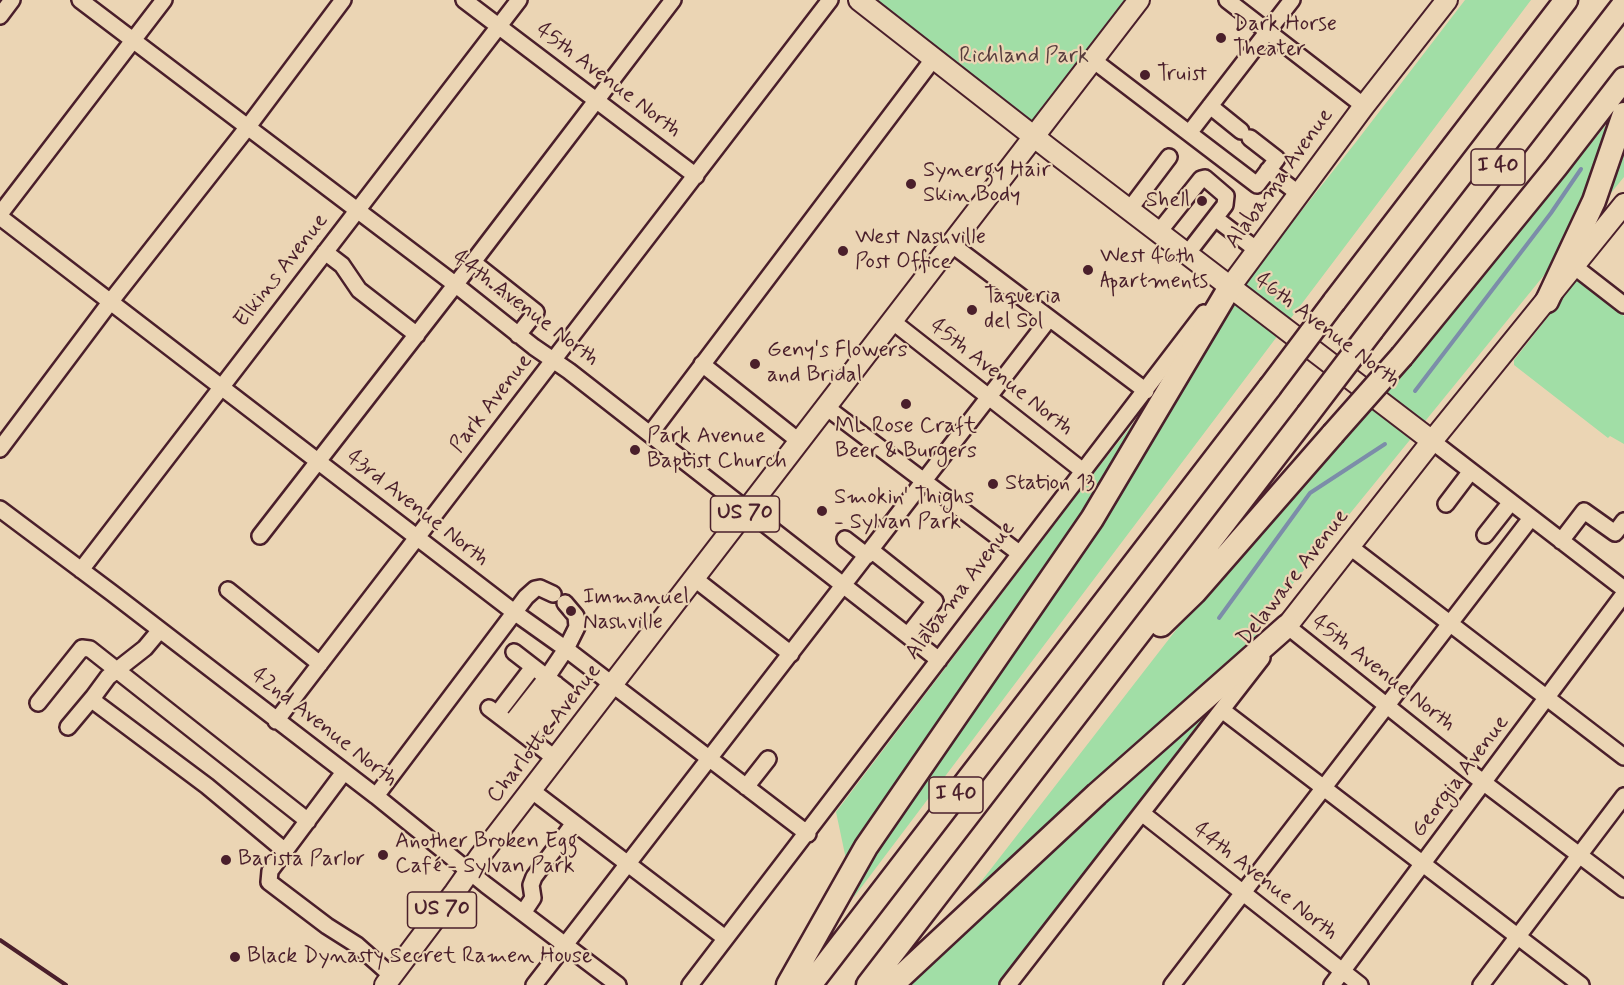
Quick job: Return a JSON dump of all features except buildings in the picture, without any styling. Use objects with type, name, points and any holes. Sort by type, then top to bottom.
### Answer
[{"type":"highway","name":"I 40","points":[[810,985],[1566,0]]},
{"type":"highway","name":"I 40","points":[[868,985],[1624,4]]},
{"type":"highway","points":[[1104,680],[1195,592],[1402,356],[1556,167],[1624,79]]},
{"type":"highway","points":[[1546,301],[1594,201],[1624,114]]},
{"type":"highway","points":[[788,985],[866,847],[1092,519],[1230,287]]},
{"type":"highway","points":[[892,985],[1097,794],[1287,626]]},
{"type":"main road","name":"46th Avenue North","points":[[859,0],[1158,233],[1432,441]]},
{"type":"main road","name":"Charlotte Avenue","points":[[388,980],[531,790],[1139,0]]},
{"type":"main road","name":"Alabama Avenue","points":[[1230,287],[1364,106],[1447,0]]},
{"type":"main road","name":"Delaware Avenue","points":[[1287,626],[1432,441],[1624,204]]},
{"type":"street","points":[[0,16],[12,0]]},
{"type":"street","name":"44th Avenue North","points":[[80,0],[456,285],[518,335],[554,360],[939,660]]},
{"type":"street","points":[[0,215],[164,0]]},
{"type":"street","points":[[0,448],[343,0]]},
{"type":"street","name":"45th Avenue North","points":[[464,0],[696,176]]},
{"type":"street","name":"Elkins Avenue","points":[[81,570],[519,0]]},
{"type":"street","points":[[260,536],[456,285],[673,0]]},
{"type":"street","name":"Park Avenue","points":[[276,721],[830,0]]},
{"type":"street","points":[[1227,0],[1364,106]]},
{"type":"street","points":[[1190,132],[1292,0]]},
{"type":"street","points":[[650,434],[934,58]]},
{"type":"street","points":[[1093,60],[1257,185],[1272,164]]},
{"type":"street","points":[[1210,106],[1246,134],[1299,194]]},
{"type":"street","points":[[1129,210],[1168,158]]},
{"type":"street","points":[[1158,233],[1201,178],[1205,178],[1226,196],[1225,205],[1187,254]]},
{"type":"street","name":"43rd Avenue North","points":[[0,215],[220,387],[807,834]]},
{"type":"street","points":[[1215,218],[1257,250]]},
{"type":"street","points":[[951,244],[1146,391]]},
{"type":"street","points":[[325,252],[342,265],[359,290],[417,335]]},
{"type":"street","points":[[473,262],[536,312],[518,335]]},
{"type":"street","points":[[1575,267],[1624,305]]},
{"type":"street","name":"Alabama Avenue","points":[[690,985],[1207,309],[1230,287]]},
{"type":"street","points":[[534,985],[1049,319]]},
{"type":"street","name":"45th Avenue North","points":[[892,321],[1083,471]]},
{"type":"street","points":[[702,364],[800,442]]},
{"type":"street","points":[[826,407],[1019,553]]},
{"type":"street","name":"46th Avenue North","points":[[1432,441],[1624,589]]},
{"type":"street","points":[[1446,504],[1471,471]]},
{"type":"street","points":[[1485,535],[1511,502]]},
{"type":"street","name":"42nd Avenue North","points":[[0,509],[376,796],[470,872],[618,985]]},
{"type":"street","points":[[1561,541],[1584,511],[1615,533],[1624,521]]},
{"type":"street","points":[[1172,985],[1531,518]]},
{"type":"street","points":[[845,539],[869,553],[935,601],[908,635]]},
{"type":"street","points":[[1349,546],[1624,757]]},
{"type":"street","points":[[695,579],[791,654]]},
{"type":"street","points":[[376,796],[525,597],[536,588],[541,588],[573,611],[578,621],[552,681],[520,732]]},
{"type":"street","points":[[228,590],[320,664]]},
{"type":"street","name":"Georgia Avenue","points":[[1332,985],[1624,594]]},
{"type":"street","name":"45th Avenue North","points":[[1287,626],[1485,783],[1580,853],[1624,889]]},
{"type":"street","name":"Delaware Avenue","points":[[1008,985],[1287,626]]},
{"type":"street","points":[[68,727],[108,677],[145,648],[160,630]]},
{"type":"street","points":[[38,704],[82,648],[90,649],[308,821]]},
{"type":"street","points":[[513,652],[567,693],[520,732]]},
{"type":"street","points":[[533,667],[493,711],[556,759]]},
{"type":"street","points":[[94,696],[96,703],[207,786],[285,851]]},
{"type":"street","points":[[1222,710],[1581,985]]},
{"type":"street","points":[[746,787],[768,759]]},
{"type":"street","points":[[344,772],[270,871],[270,882],[327,926],[364,950],[388,980]]},
{"type":"street","points":[[531,790],[725,938]]},
{"type":"street","points":[[1481,985],[1624,795]]},
{"type":"street","name":"44th Avenue North","points":[[1143,814],[1360,985]]},
{"type":"street","points":[[523,913],[533,898],[531,885],[534,877],[574,823]]},
{"type":"green space","name":"Richland Park","points":[[859,0],[1139,0],[1034,137]]},
{"type":"green space","points":[[1465,0],[1531,0],[854,897],[836,812],[1086,483],[1356,142]]},
{"type":"green space","points":[[1624,103],[1624,177],[1273,608],[1215,702],[998,985],[901,985],[1210,586],[1437,332]]},
{"type":"green space","points":[[1577,280],[1624,316],[1624,444],[1610,436],[1608,438],[1514,365],[1514,360]]},
{"type":"waterway","points":[[1415,391],[1551,213],[1581,169]]},
{"type":"waterway","points":[[1219,618],[1310,493],[1385,444]]},
{"type":"railway","points":[[0,940],[66,985]]},
{"type":"place","name":"Dark Horse Theater","points":[[1221,38]]},
{"type":"place","name":"Truist","points":[[1145,75]]},
{"type":"place","name":"Synergy Hair Skin Body","points":[[911,184]]},
{"type":"place","name":"Shell","points":[[1202,201]]},
{"type":"place","name":"West Nashville Post Office","points":[[843,251]]},
{"type":"place","name":"West 46th Apartments","points":[[1088,270]]},
{"type":"place","name":"Taqueria del Sol","points":[[972,310]]},
{"type":"place","name":"Geny's Flowers and Bridal","points":[[755,364]]},
{"type":"place","name":"ML Rose Craft Beer & Burgers","points":[[906,404]]},
{"type":"place","name":"Park Avenue Baptist Church","points":[[635,450]]},
{"type":"place","name":"Station 13","points":[[993,484]]},
{"type":"place","name":"Smokin' Thighs - Sylvan Park","points":[[822,511]]},
{"type":"place","name":"Immanuel Nashville","points":[[571,611]]},
{"type":"place","name":"Another Broken Egg Café - Sylvan Park","points":[[383,855]]},
{"type":"place","name":"Barista Parlor","points":[[226,860]]},
{"type":"place","name":"Black Dynasty Secret Ramen House","points":[[235,957]]}]
